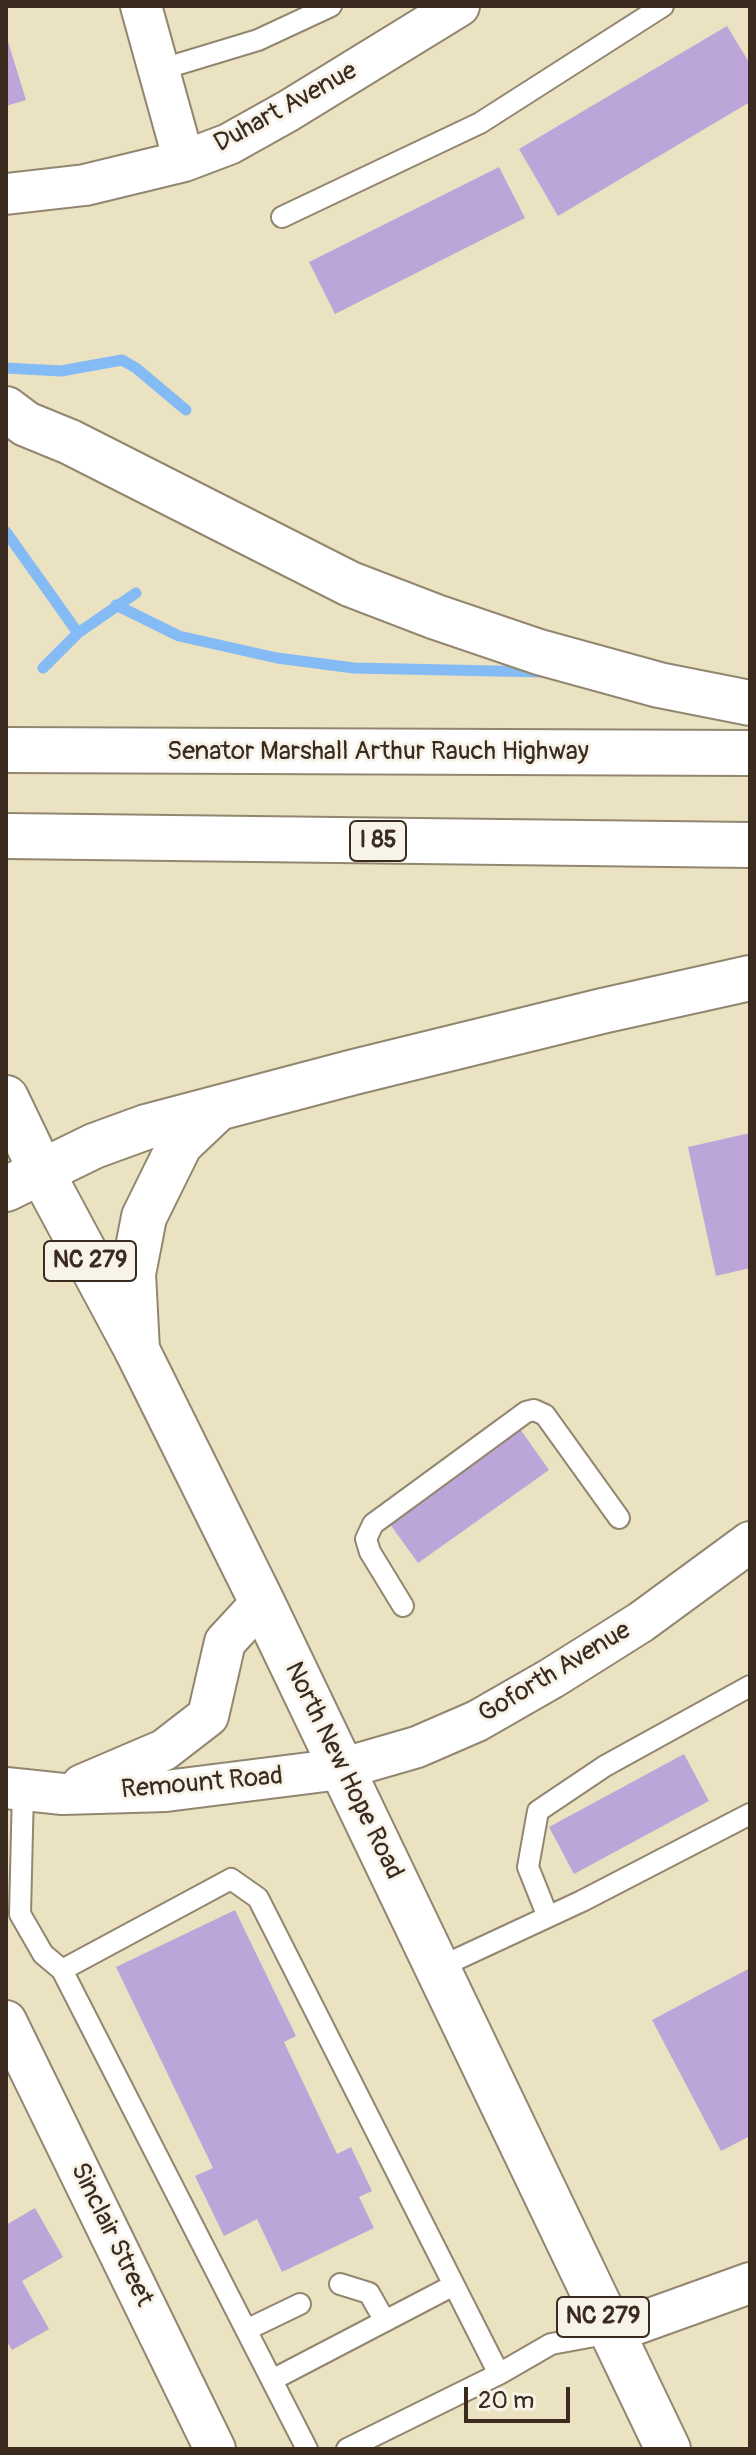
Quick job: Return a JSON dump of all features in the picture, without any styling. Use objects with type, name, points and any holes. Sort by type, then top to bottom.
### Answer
[{"type":"main road","points":[[13,420],[70,442],[334,577],[436,617],[539,652],[659,685],[750,703]]},
{"type":"main road","name":"Senator Marshall Arthur Rauch Highway","points":[[6,750],[750,753]]},
{"type":"main road","name":"I 85","points":[[6,836],[750,845]]},
{"type":"main road","points":[[24,1181],[94,1146],[146,1127],[602,1011],[750,978]]},
{"type":"main road","name":"North New Hope Road","points":[[6,1098],[24,1181],[137,1350],[262,1602],[668,2449]]},
{"type":"main road","points":[[137,1350],[133,1274],[144,1217],[180,1144],[218,1108]]},
{"type":"street","points":[[141,6],[184,161]]},
{"type":"street","name":"Duhart Avenue","points":[[6,194],[85,185],[184,161],[229,144],[288,111],[450,8]]},
{"type":"street","name":"Goforth Avenue","points":[[341,1769],[417,1747],[477,1721],[641,1622],[750,1542]]},
{"type":"street","name":"Remount Road","points":[[63,1794],[164,1750],[208,1716],[225,1642],[262,1602]]},
{"type":"street","name":"Remount Road","points":[[15,1789],[63,1794],[166,1791],[341,1769]]},
{"type":"street","name":"Sinclair Street","points":[[6,2021],[21,2089],[215,2449]]},
{"type":"street","points":[[611,2333],[750,2283]]},
{"type":"lane","points":[[159,70],[258,40],[331,6]]},
{"type":"lane","points":[[282,217],[480,123],[663,6]]},
{"type":"lane","points":[[403,1606],[370,1552],[366,1539],[373,1524],[526,1412],[534,1410],[545,1415],[619,1518]]},
{"type":"lane","points":[[548,1917],[528,1867],[538,1811],[605,1766],[750,1686]]},
{"type":"lane","points":[[15,1789],[20,1914],[43,1954],[62,1970],[307,2449]]},
{"type":"lane","points":[[438,1968],[582,1901],[750,1814]]},
{"type":"lane","points":[[62,1970],[231,1879],[258,1898],[499,2374]]},
{"type":"lane","points":[[340,2284],[369,2293],[385,2321]]},
{"type":"lane","points":[[272,2380],[454,2285]]},
{"type":"lane","points":[[246,2330],[300,2304]]},
{"type":"lane","points":[[347,2449],[499,2374],[551,2344],[611,2333]]},
{"type":"building","points":[[727,26],[750,64],[750,102],[558,216],[519,149]]},
{"type":"building","points":[[6,35],[26,100],[6,106]]},
{"type":"building","points":[[499,167],[525,218],[335,314],[309,262]]},
{"type":"building","points":[[750,1133],[750,1268],[716,1276],[688,1147]]},
{"type":"building","points":[[518,1426],[549,1470],[418,1563],[387,1520]]},
{"type":"building","points":[[684,1754],[709,1801],[574,1874],[549,1827]]},
{"type":"building","points":[[235,1910],[296,2036],[284,2042],[337,2154],[351,2147],[372,2191],[359,2197],[374,2228],[282,2272],[257,2219],[224,2236],[195,2176],[213,2168],[116,1967]]},
{"type":"building","points":[[750,1968],[750,2136],[721,2151],[652,2020]]},
{"type":"building","points":[[35,2208],[63,2257],[22,2281],[49,2329],[12,2350],[6,2340],[6,2225]]},
{"type":"waterway","points":[[6,368],[61,371],[122,360],[186,410]]},
{"type":"waterway","points":[[6,532],[78,633]]},
{"type":"waterway","points":[[43,668],[78,633],[136,593]]},
{"type":"waterway","points":[[116,605],[179,636],[277,658],[354,668],[543,672]]}]
